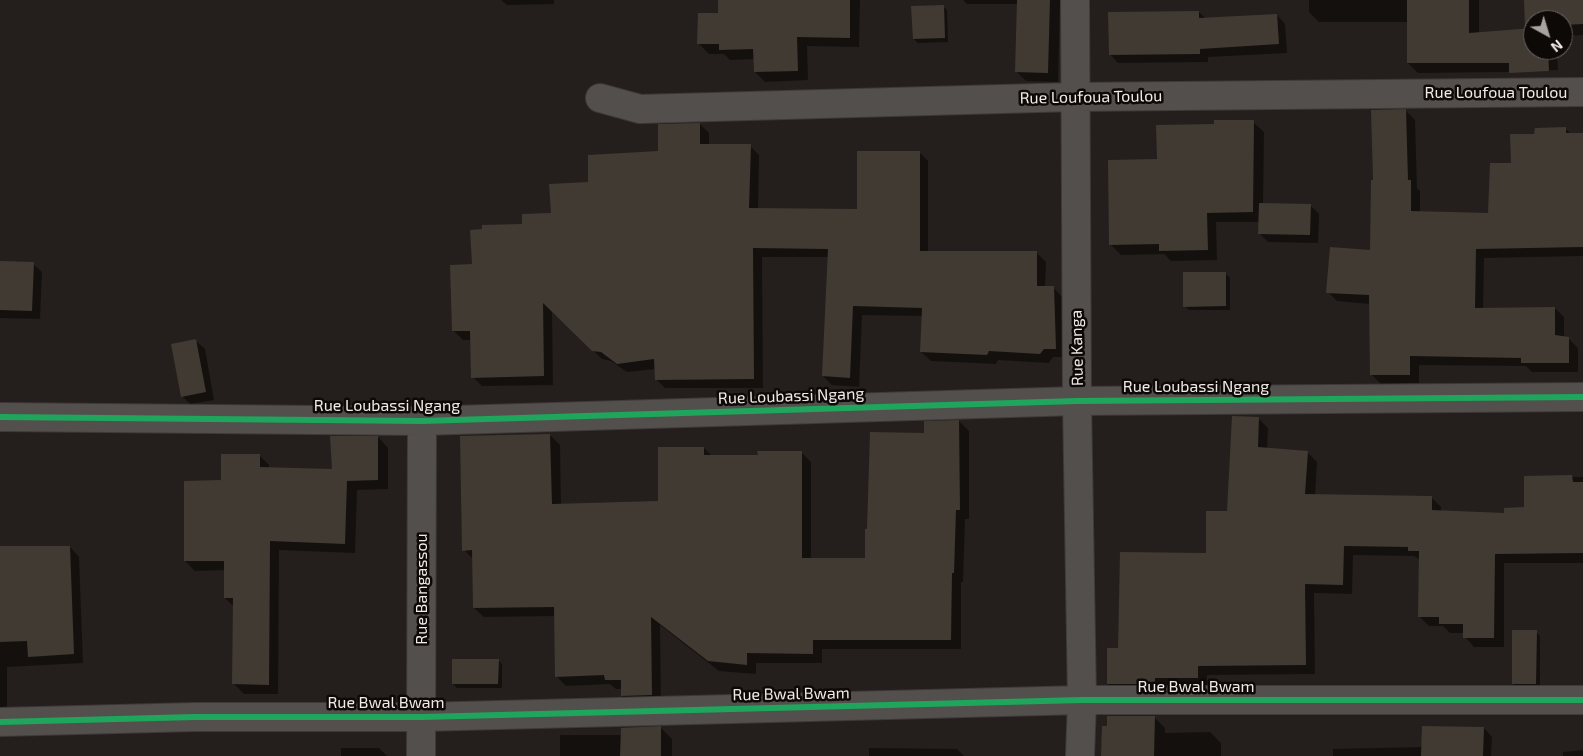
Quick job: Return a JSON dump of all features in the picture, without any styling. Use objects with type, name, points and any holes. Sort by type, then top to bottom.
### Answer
[{"type":"street","name":"Rue Kanga","points":[[1074,0],[1077,401],[1082,700],[1080,756]]},
{"type":"street","name":"Rue Loufoua Toulou","points":[[600,98],[640,109],[1074,97],[1583,92]]},
{"type":"street","name":"Rue Loubassi Ngang","points":[[0,417],[422,422],[1077,401],[1583,397]]},
{"type":"street","name":"Rue Bangassou","points":[[421,756],[422,422]]},
{"type":"street","name":"Rue Bwal Bwam","points":[[0,722],[194,717],[422,717],[1082,700],[1583,700]]},
{"type":"building","points":[[718,0],[850,0],[850,38],[797,37],[798,71],[754,72],[753,49],[719,50],[719,44],[697,44],[698,13],[718,13]]},
{"type":"building","points":[[1017,0],[1050,0],[1048,73],[1015,72]]},
{"type":"building","points":[[1407,0],[1469,0],[1469,33],[1523,29],[1523,60],[1548,60],[1549,71],[1509,73],[1509,63],[1407,63]]},
{"type":"building","points":[[1524,0],[1583,0],[1583,24],[1573,24],[1573,10],[1524,10]]},
{"type":"building","points":[[944,5],[945,38],[913,39],[911,6]]},
{"type":"building","points":[[1199,11],[1199,18],[1277,14],[1279,44],[1200,49],[1200,54],[1109,55],[1108,12]]},
{"type":"building","points":[[1406,109],[1408,180],[1411,180],[1411,211],[1488,213],[1490,163],[1511,163],[1510,134],[1534,134],[1535,128],[1566,127],[1566,133],[1583,133],[1583,247],[1476,249],[1475,308],[1555,307],[1555,335],[1569,337],[1569,363],[1521,363],[1521,358],[1410,356],[1410,375],[1370,375],[1369,295],[1326,293],[1330,247],[1370,250],[1371,180],[1373,180],[1371,110]]},
{"type":"building","points":[[1214,120],[1254,120],[1253,212],[1207,213],[1208,250],[1159,251],[1159,244],[1109,245],[1108,160],[1157,159],[1156,125],[1214,124]]},
{"type":"building","points":[[700,123],[700,144],[751,144],[749,208],[857,209],[857,151],[920,151],[920,251],[1037,251],[1037,286],[1054,286],[1056,349],[1044,349],[1040,354],[989,351],[987,355],[920,352],[922,308],[853,306],[850,378],[822,376],[828,249],[753,248],[754,379],[655,380],[654,359],[617,364],[601,352],[592,351],[543,303],[544,376],[471,378],[470,331],[452,331],[450,265],[472,264],[470,230],[482,229],[482,225],[522,224],[522,214],[551,213],[549,184],[588,182],[588,155],[658,151],[658,124]]},
{"type":"building","points":[[1259,203],[1311,204],[1310,235],[1258,234]]},
{"type":"building","points":[[0,261],[34,262],[32,311],[0,310]]},
{"type":"building","points":[[1183,272],[1226,272],[1226,306],[1183,307]]},
{"type":"building","points":[[196,339],[206,392],[181,397],[171,344]]},
{"type":"building","points":[[1232,416],[1259,417],[1258,447],[1308,451],[1305,494],[1432,496],[1432,510],[1504,513],[1504,508],[1524,507],[1524,476],[1572,475],[1573,482],[1583,482],[1583,553],[1495,554],[1494,638],[1463,638],[1463,624],[1439,624],[1439,617],[1418,617],[1419,551],[1408,551],[1408,547],[1344,546],[1343,585],[1305,584],[1306,665],[1198,666],[1198,678],[1155,678],[1155,684],[1107,684],[1107,648],[1118,648],[1120,552],[1206,553],[1206,511],[1227,511]]},
{"type":"building","points":[[959,420],[960,510],[956,510],[954,573],[952,573],[951,640],[813,640],[813,654],[747,653],[747,665],[708,661],[651,617],[652,695],[621,696],[621,680],[605,680],[604,675],[555,677],[554,607],[473,608],[472,550],[462,551],[460,436],[550,434],[552,504],[658,501],[658,447],[704,447],[704,455],[758,455],[757,451],[802,451],[802,558],[865,558],[870,432],[924,433],[924,421]]},
{"type":"building","points":[[330,436],[378,436],[378,480],[347,481],[345,544],[270,541],[269,685],[232,684],[233,598],[224,598],[224,561],[184,561],[184,481],[221,480],[221,454],[260,454],[260,467],[332,469]]},
{"type":"building","points":[[0,546],[70,546],[74,654],[28,657],[27,641],[0,642]]},
{"type":"building","points":[[1512,630],[1537,630],[1536,684],[1512,684]]},
{"type":"building","points":[[452,659],[499,659],[498,684],[452,684]]},
{"type":"building","points":[[1107,716],[1155,716],[1154,756],[1101,756],[1102,726],[1107,726]]},
{"type":"building","points":[[661,726],[661,756],[620,756],[621,728]]},
{"type":"building","points":[[1422,726],[1484,727],[1483,756],[1421,756]]},
{"type":"cycle path","points":[[0,417],[422,421],[1077,401],[1583,397]]},
{"type":"cycle path","points":[[0,722],[195,717],[422,717],[1082,700],[1583,700]]}]
